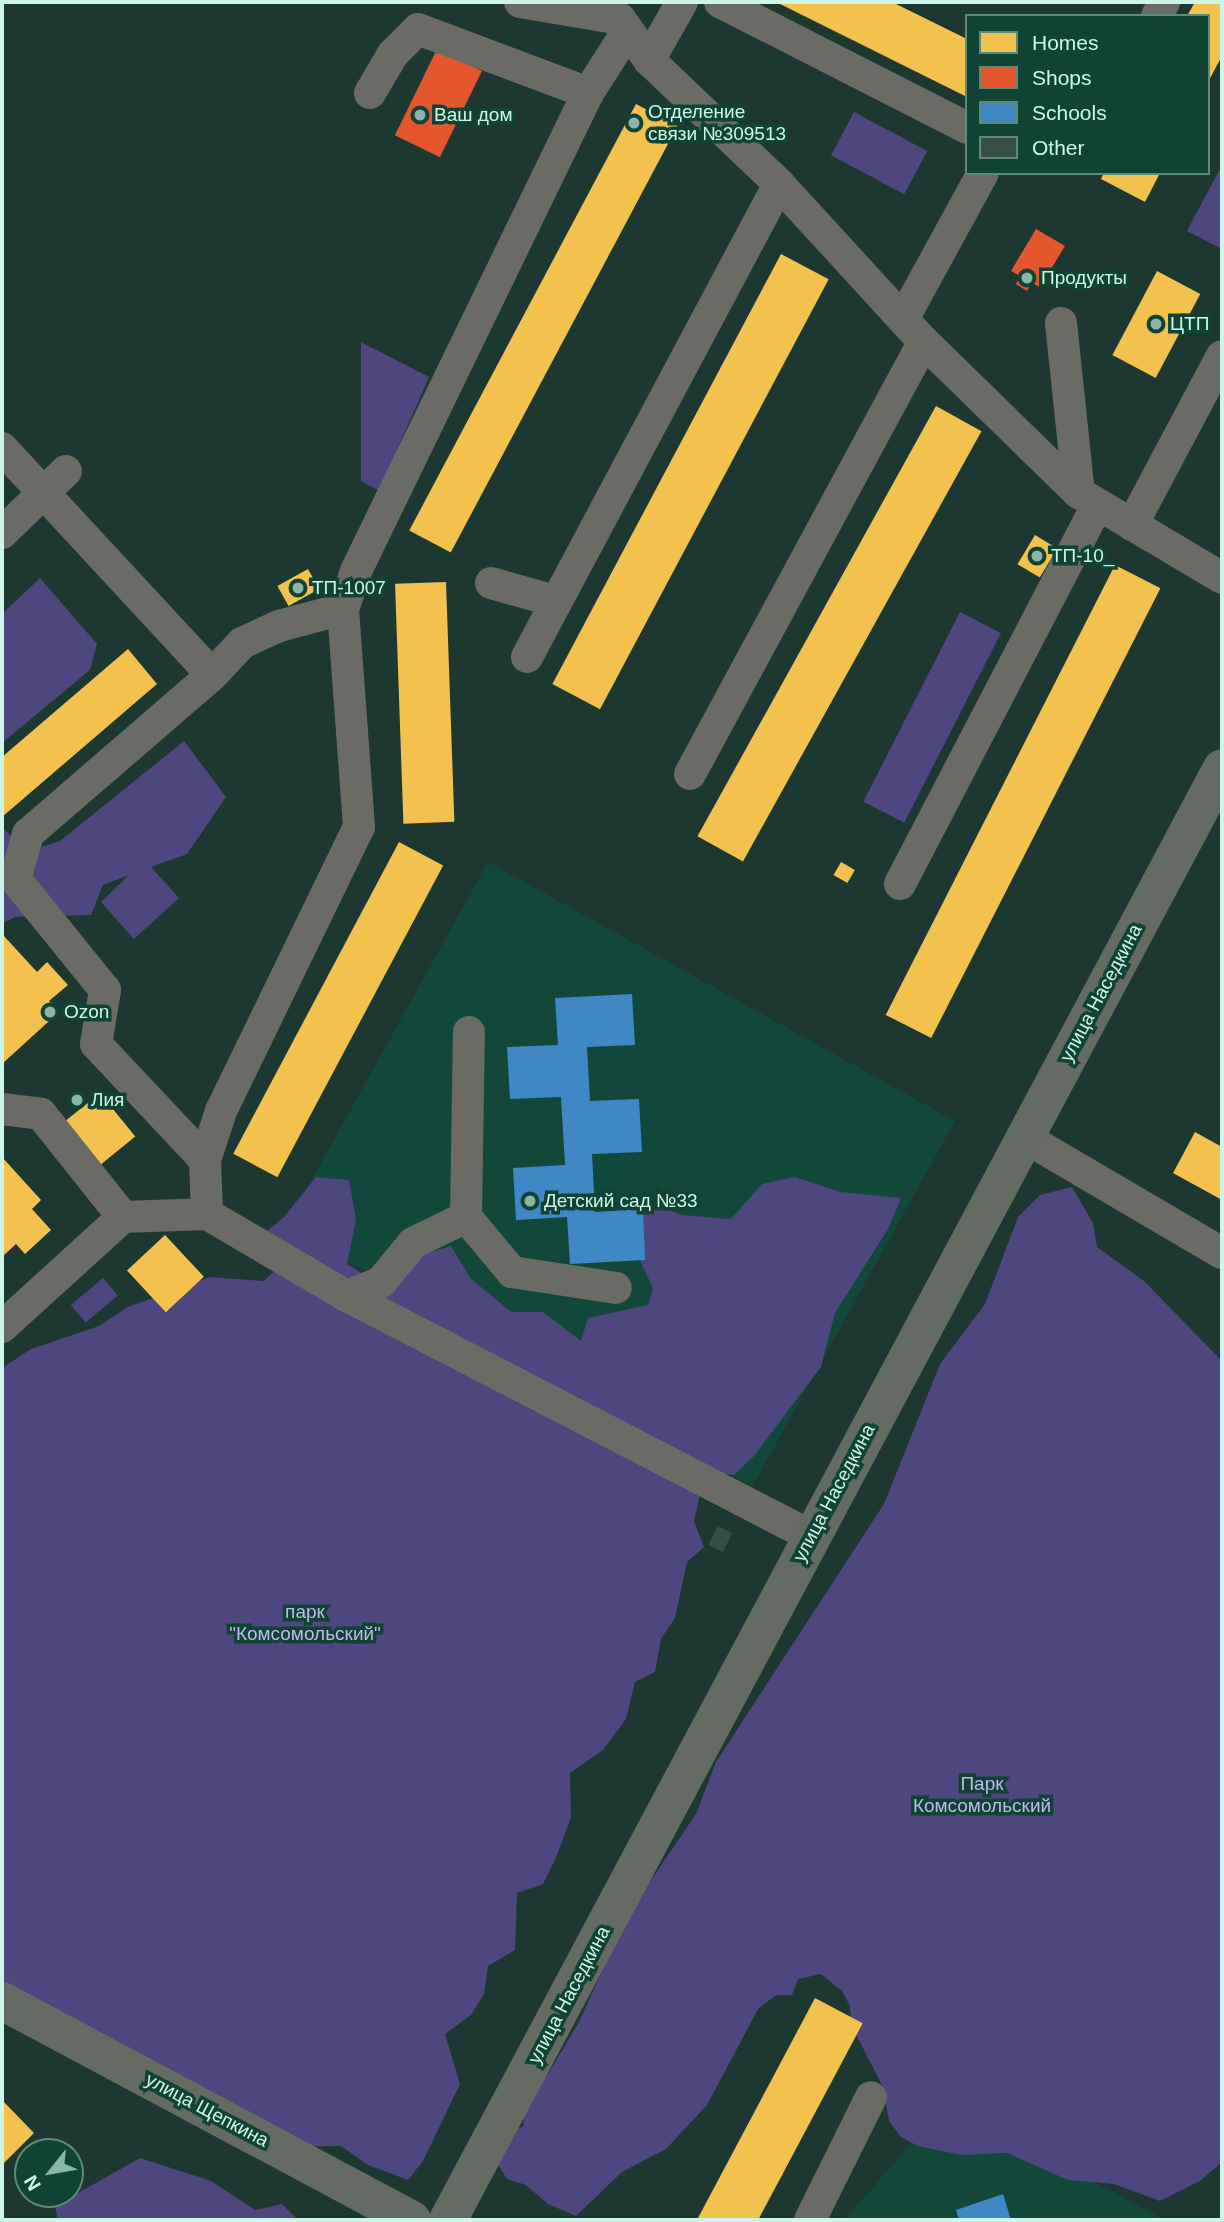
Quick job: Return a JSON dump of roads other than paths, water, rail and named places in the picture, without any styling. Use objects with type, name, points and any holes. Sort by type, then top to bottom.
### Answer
[{"type":"main road","name":"улица Наседкина","points":[[448,2220],[1222,768]]},
{"type":"main road","name":"улица Щепкина","points":[[5,2010],[412,2220]]},
{"type":"lane","points":[[520,2],[625,18]]},
{"type":"lane","points":[[649,60],[682,2]]},
{"type":"lane","points":[[720,2],[965,127]]},
{"type":"lane","points":[[625,18],[649,60],[779,184],[924,342],[1087,500],[1222,578]]},
{"type":"lane","points":[[207,1214],[205,1160],[221,1111],[359,827],[343,609],[356,571],[625,18]]},
{"type":"lane","points":[[370,93],[393,54],[418,29],[588,93]]},
{"type":"lane","points":[[903,319],[982,175]]},
{"type":"lane","points":[[527,657],[779,184]]},
{"type":"lane","points":[[900,884],[1087,500],[1061,323]]},
{"type":"lane","points":[[690,774],[924,342]]},
{"type":"lane","points":[[1132,525],[1222,356]]},
{"type":"lane","points":[[2,448],[212,675]]},
{"type":"lane","points":[[2,533],[46,495],[66,471]]},
{"type":"lane","points":[[491,583],[555,601]]},
{"type":"lane","points":[[205,1160],[96,1044],[105,990],[15,878],[28,834],[212,675],[242,643],[299,620],[343,609]]},
{"type":"lane","points":[[469,1032],[466,1217],[512,1272],[616,1288]]},
{"type":"lane","points":[[2,1109],[41,1114],[123,1217]]},
{"type":"lane","points":[[1024,1137],[1222,1253]]},
{"type":"lane","points":[[2,1327],[123,1217],[207,1214],[347,1296],[811,1536]]},
{"type":"lane","points":[[347,1296],[381,1282],[413,1243],[466,1217]]},
{"type":"lane","points":[[810,2220],[871,2097]]},
{"type":"place","name":"Ваш дом","points":[[420,115]]},
{"type":"place","name":"Отделение связи №309513","points":[[634,123]]},
{"type":"place","name":"Продукты","points":[[1027,278]]},
{"type":"place","name":"ЦТП","points":[[1156,324]]},
{"type":"place","name":"ТП-10_","points":[[1037,556]]},
{"type":"place","name":"ТП-1007","points":[[298,588]]},
{"type":"place","name":"Ozon","points":[[50,1012]]},
{"type":"place","name":"Лия","points":[[77,1100]]},
{"type":"place","name":"Детский сад №33","points":[[530,1201]]},
{"type":"park label","name":"парк \"Комсомольский\"","points":[[305,1623]]},
{"type":"park label","name":"Парк Комсомольский","points":[[982,1795]]}]
